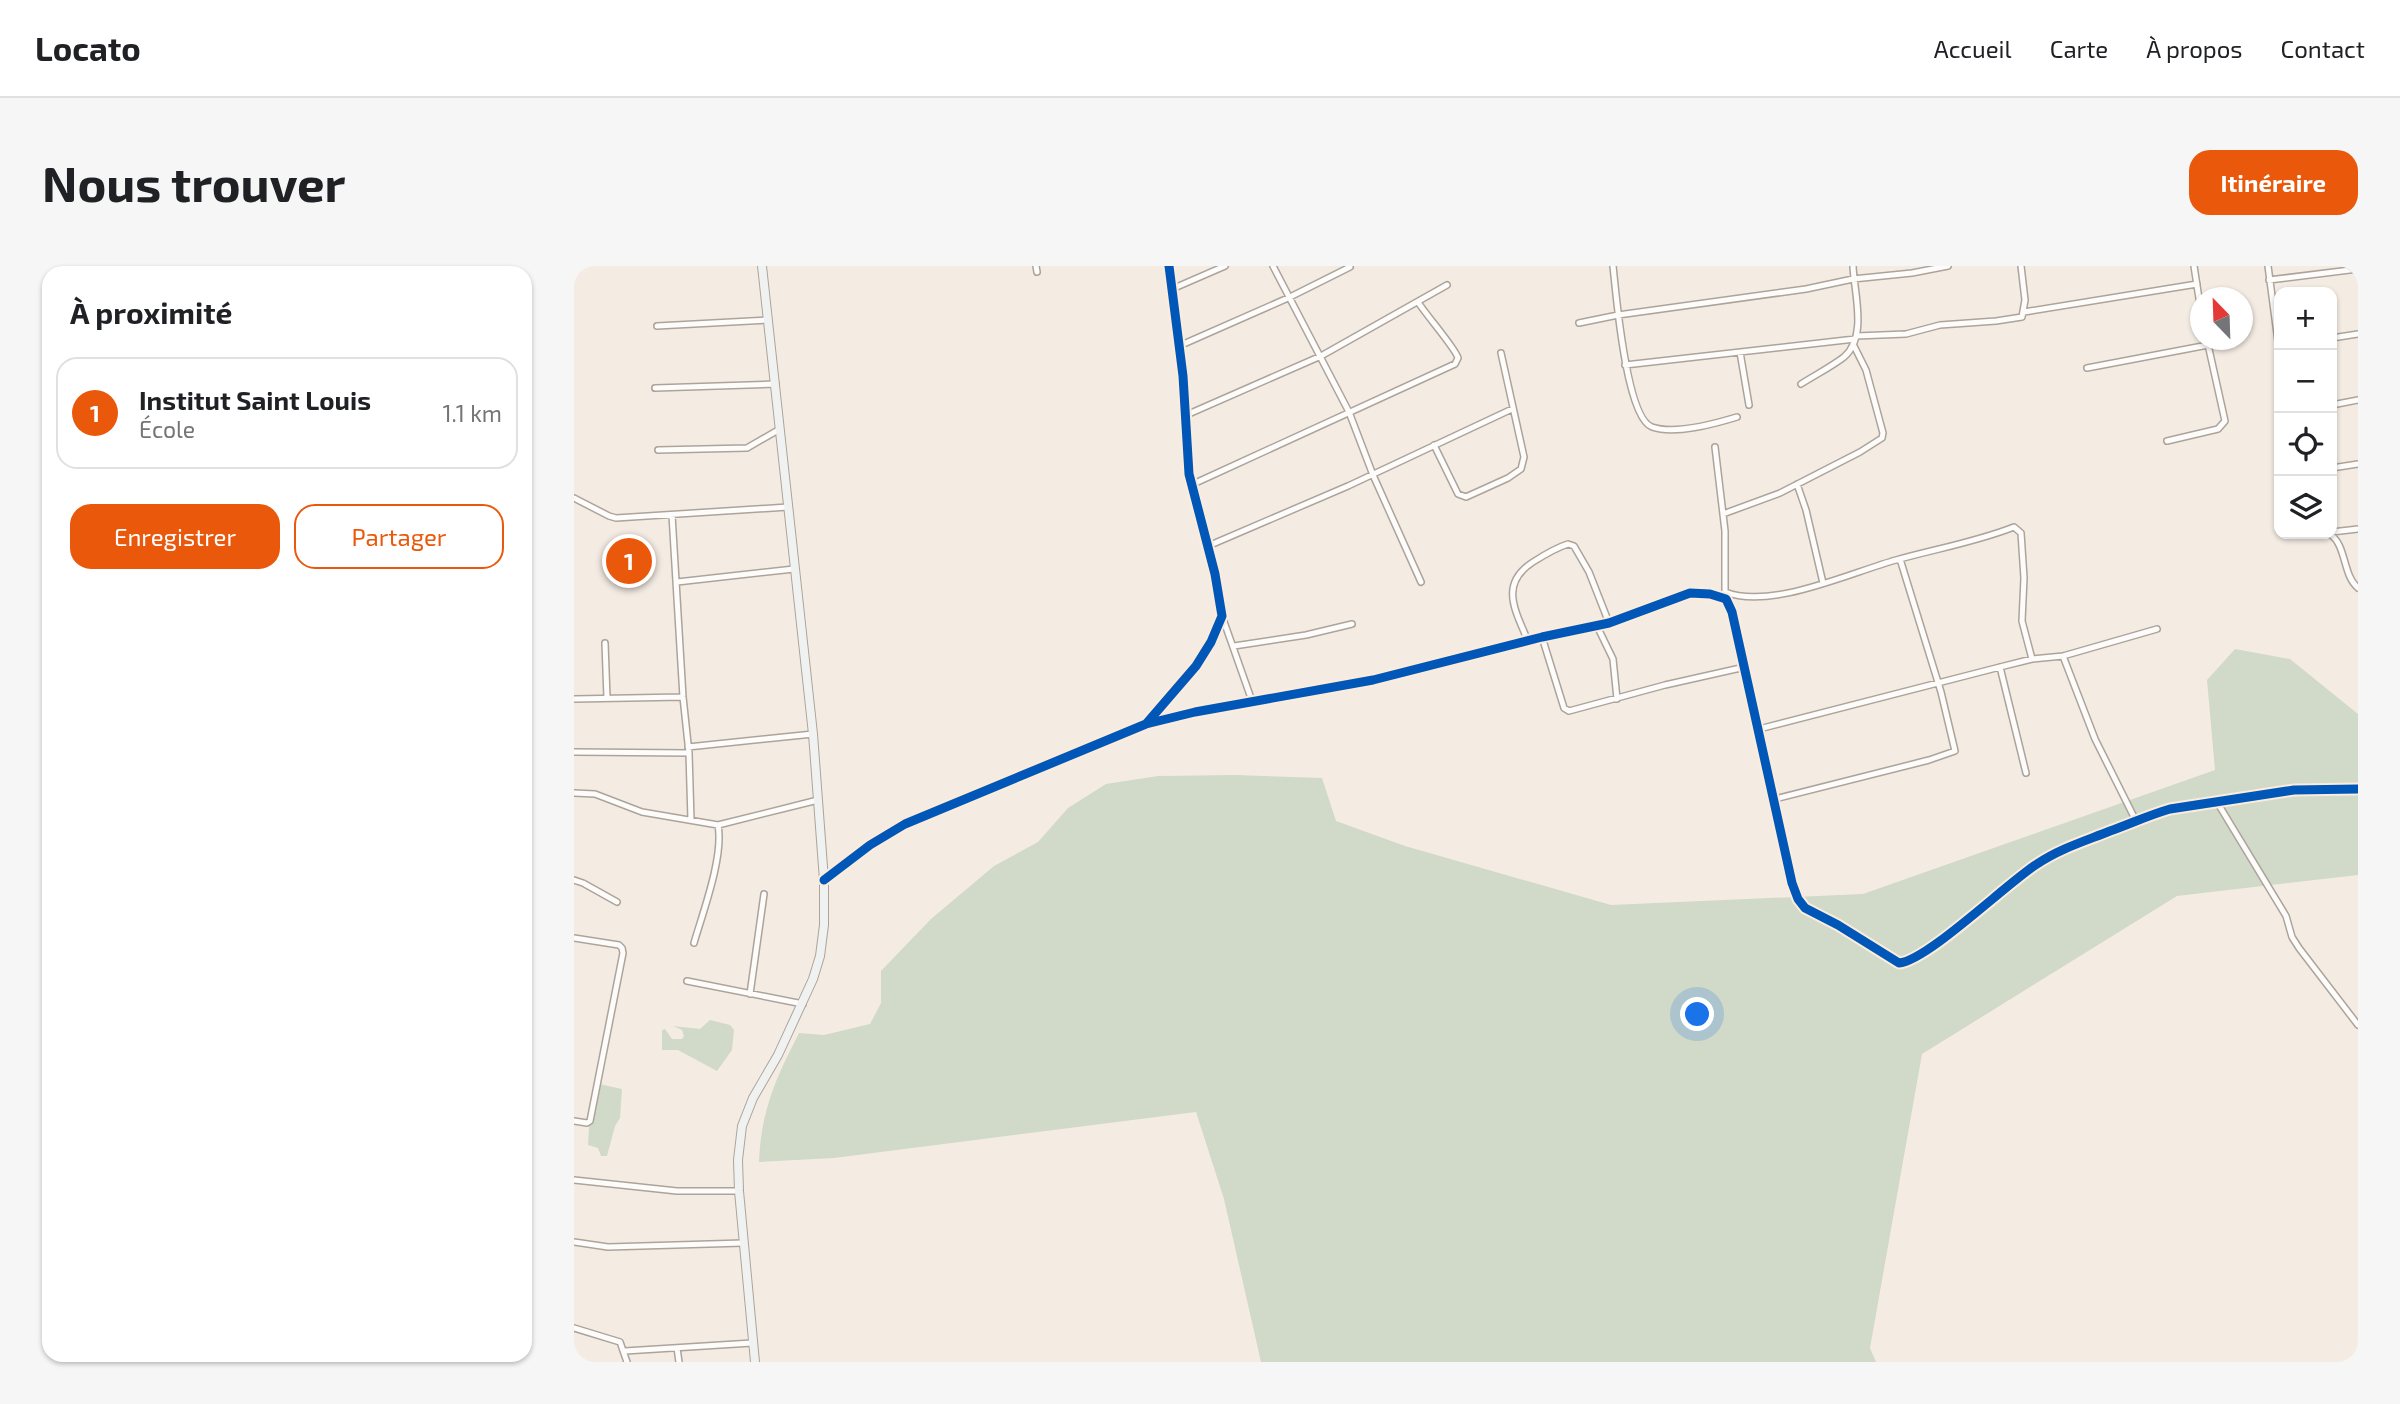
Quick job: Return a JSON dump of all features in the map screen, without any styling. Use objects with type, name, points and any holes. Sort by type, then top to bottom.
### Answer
[{"type":"main road","points":[[755,1362],[739,1191],[738,1160],[743,1121],[803,1004],[820,956],[824,925],[824,880],[813,734],[762,266]]},
{"type":"street","points":[[1169,266],[1191,485],[1208,546],[1222,616],[1252,701]]},
{"type":"street","points":[[1172,289],[1226,266]]},
{"type":"street","points":[[1273,266],[1349,412],[1373,475],[1421,582]]},
{"type":"street","points":[[1613,266],[1625,365],[1634,398],[1646,423],[1650,427],[1674,429],[1737,418]]},
{"type":"street","points":[[1723,514],[1780,493],[1882,438],[1883,433],[1866,370],[1855,340],[1857,315],[1853,266]]},
{"type":"street","points":[[1579,323],[1948,266]]},
{"type":"street","points":[[1625,365],[1906,334],[1940,325],[2022,317],[2021,266]]},
{"type":"street","points":[[2194,266],[2197,287]]},
{"type":"street","points":[[2269,266],[2274,313]]},
{"type":"street","points":[[1179,346],[1289,298],[1350,267]]},
{"type":"street","points":[[2269,280],[2358,269]]},
{"type":"street","points":[[2024,312],[2197,284]]},
{"type":"street","points":[[1184,416],[1321,356],[1447,285]]},
{"type":"street","points":[[1191,485],[1455,364],[1458,358],[1456,350],[1439,332],[1418,302]]},
{"type":"street","points":[[657,326],[767,320]]},
{"type":"street","points":[[2337,337],[2358,334]]},
{"type":"street","points":[[1801,383],[1842,358],[1855,340]]},
{"type":"street","points":[[2087,368],[2190,346]]},
{"type":"street","points":[[2168,442],[2218,429],[2225,421],[2210,350]]},
{"type":"street","points":[[1740,352],[1749,405]]},
{"type":"street","points":[[1434,445],[1458,494],[1462,496],[1466,497],[1521,470],[1524,457],[1501,354]]},
{"type":"street","points":[[654,388],[776,384]]},
{"type":"street","points":[[2337,404],[2358,401]]},
{"type":"street","points":[[1208,546],[1373,475],[1512,409]]},
{"type":"street","points":[[658,450],[747,448],[780,429]]},
{"type":"street","points":[[1715,447],[1723,514],[1726,600],[1745,667],[1793,883],[1801,904],[1899,963],[1911,960],[1949,934],[2038,862],[2136,821],[2170,809],[2294,790],[2358,789]]},
{"type":"street","points":[[2337,467],[2358,464]]},
{"type":"street","points":[[1797,484],[1806,510],[1823,583]]},
{"type":"street","points":[[574,498],[616,518],[788,507]]},
{"type":"street","points":[[672,515],[691,820]]},
{"type":"street","points":[[1725,592],[1747,597],[1772,596],[1900,559],[1983,539],[2014,527],[2019,529],[2024,556],[2022,621],[2032,659]]},
{"type":"street","points":[[2337,532],[2358,529]]},
{"type":"street","points":[[2336,539],[2346,572],[2358,589]]},
{"type":"street","points":[[1528,641],[1518,618],[1512,584],[1528,565],[1568,544],[1574,546],[1589,572],[1609,623]]},
{"type":"street","points":[[1775,799],[1952,753],[1955,749],[1900,559]]},
{"type":"street","points":[[677,582],[794,569]]},
{"type":"street","points":[[824,880],[870,845],[905,824],[964,802],[1146,724],[1252,701],[1373,680],[1542,637],[1609,623],[1690,593],[1710,594],[1726,600]]},
{"type":"street","points":[[1146,724],[1196,666],[1211,642],[1222,616]]},
{"type":"street","points":[[1234,646],[1306,635],[1352,624]]},
{"type":"street","points":[[1597,626],[1613,659],[1617,699]]},
{"type":"street","points":[[1759,729],[2032,659],[2063,656],[2157,629]]},
{"type":"street","points":[[1542,637],[1564,708],[1574,711],[1665,685],[1745,667]]},
{"type":"street","points":[[605,643],[607,698]]},
{"type":"street","points":[[2063,656],[2095,739],[2136,821]]},
{"type":"street","points":[[2000,667],[2026,773]]},
{"type":"street","points":[[574,699],[683,697]]},
{"type":"street","points":[[574,752],[688,750],[813,734]]},
{"type":"street","points":[[574,793],[594,794],[642,812],[718,825],[818,800]]},
{"type":"street","points":[[2217,802],[2286,916],[2292,937],[2358,1025]]},
{"type":"street","points":[[694,943],[717,854],[718,825]]},
{"type":"street","points":[[574,880],[617,902]]},
{"type":"street","points":[[750,994],[764,894]]},
{"type":"street","points":[[574,938],[619,945],[623,953],[590,1121],[574,1121]]},
{"type":"street","points":[[687,981],[803,1004]]},
{"type":"street","points":[[574,1180],[677,1191],[739,1191]]},
{"type":"street","points":[[574,1242],[608,1247],[743,1243]]},
{"type":"street","points":[[574,1328],[620,1342],[627,1362]]},
{"type":"street","points":[[625,1351],[752,1343]]},
{"type":"street","points":[[677,1348],[679,1362]]},
{"type":"green space","points":[[2235,649],[2290,659],[2358,714],[2358,875],[2177,896],[1922,1054],[1870,1348],[1876,1362],[1261,1362],[1224,1199],[1196,1112],[834,1158],[759,1162],[766,1110],[783,1065],[799,1033],[824,1035],[870,1024],[881,1003],[881,971],[931,919],[994,866],[1038,842],[1068,808],[1106,784],[1158,776],[1322,778],[1336,821],[1405,846],[1611,905],[1863,894],[2215,770],[2207,680]]},
{"type":"green space","points":[[710,1020],[730,1025],[734,1030],[732,1050],[717,1071],[678,1050],[662,1050],[662,1030],[665,1029],[672,1039],[682,1039],[682,1030],[673,1026],[700,1029]]},
{"type":"green space","points":[[599,1084],[622,1089],[620,1118],[615,1126],[607,1156],[601,1156],[598,1148],[588,1145],[589,1127]]},
{"type":"cycle path","points":[[1146,724],[1196,666],[1211,642],[1222,616],[1215,574],[1189,474],[1183,376],[1169,266]]},
{"type":"cycle path","points":[[824,880],[870,845],[905,824],[1146,724],[1195,712],[1373,680],[1542,637],[1609,623],[1690,593],[1710,594],[1726,599],[1732,612],[1792,883],[1798,899],[1805,908],[1899,963],[1912,959],[1947,936],[2045,859],[2147,817],[2170,809],[2294,790],[2358,789]]},
{"type":"place","name":"Institut Saint Louis","points":[[629,561]]}]
